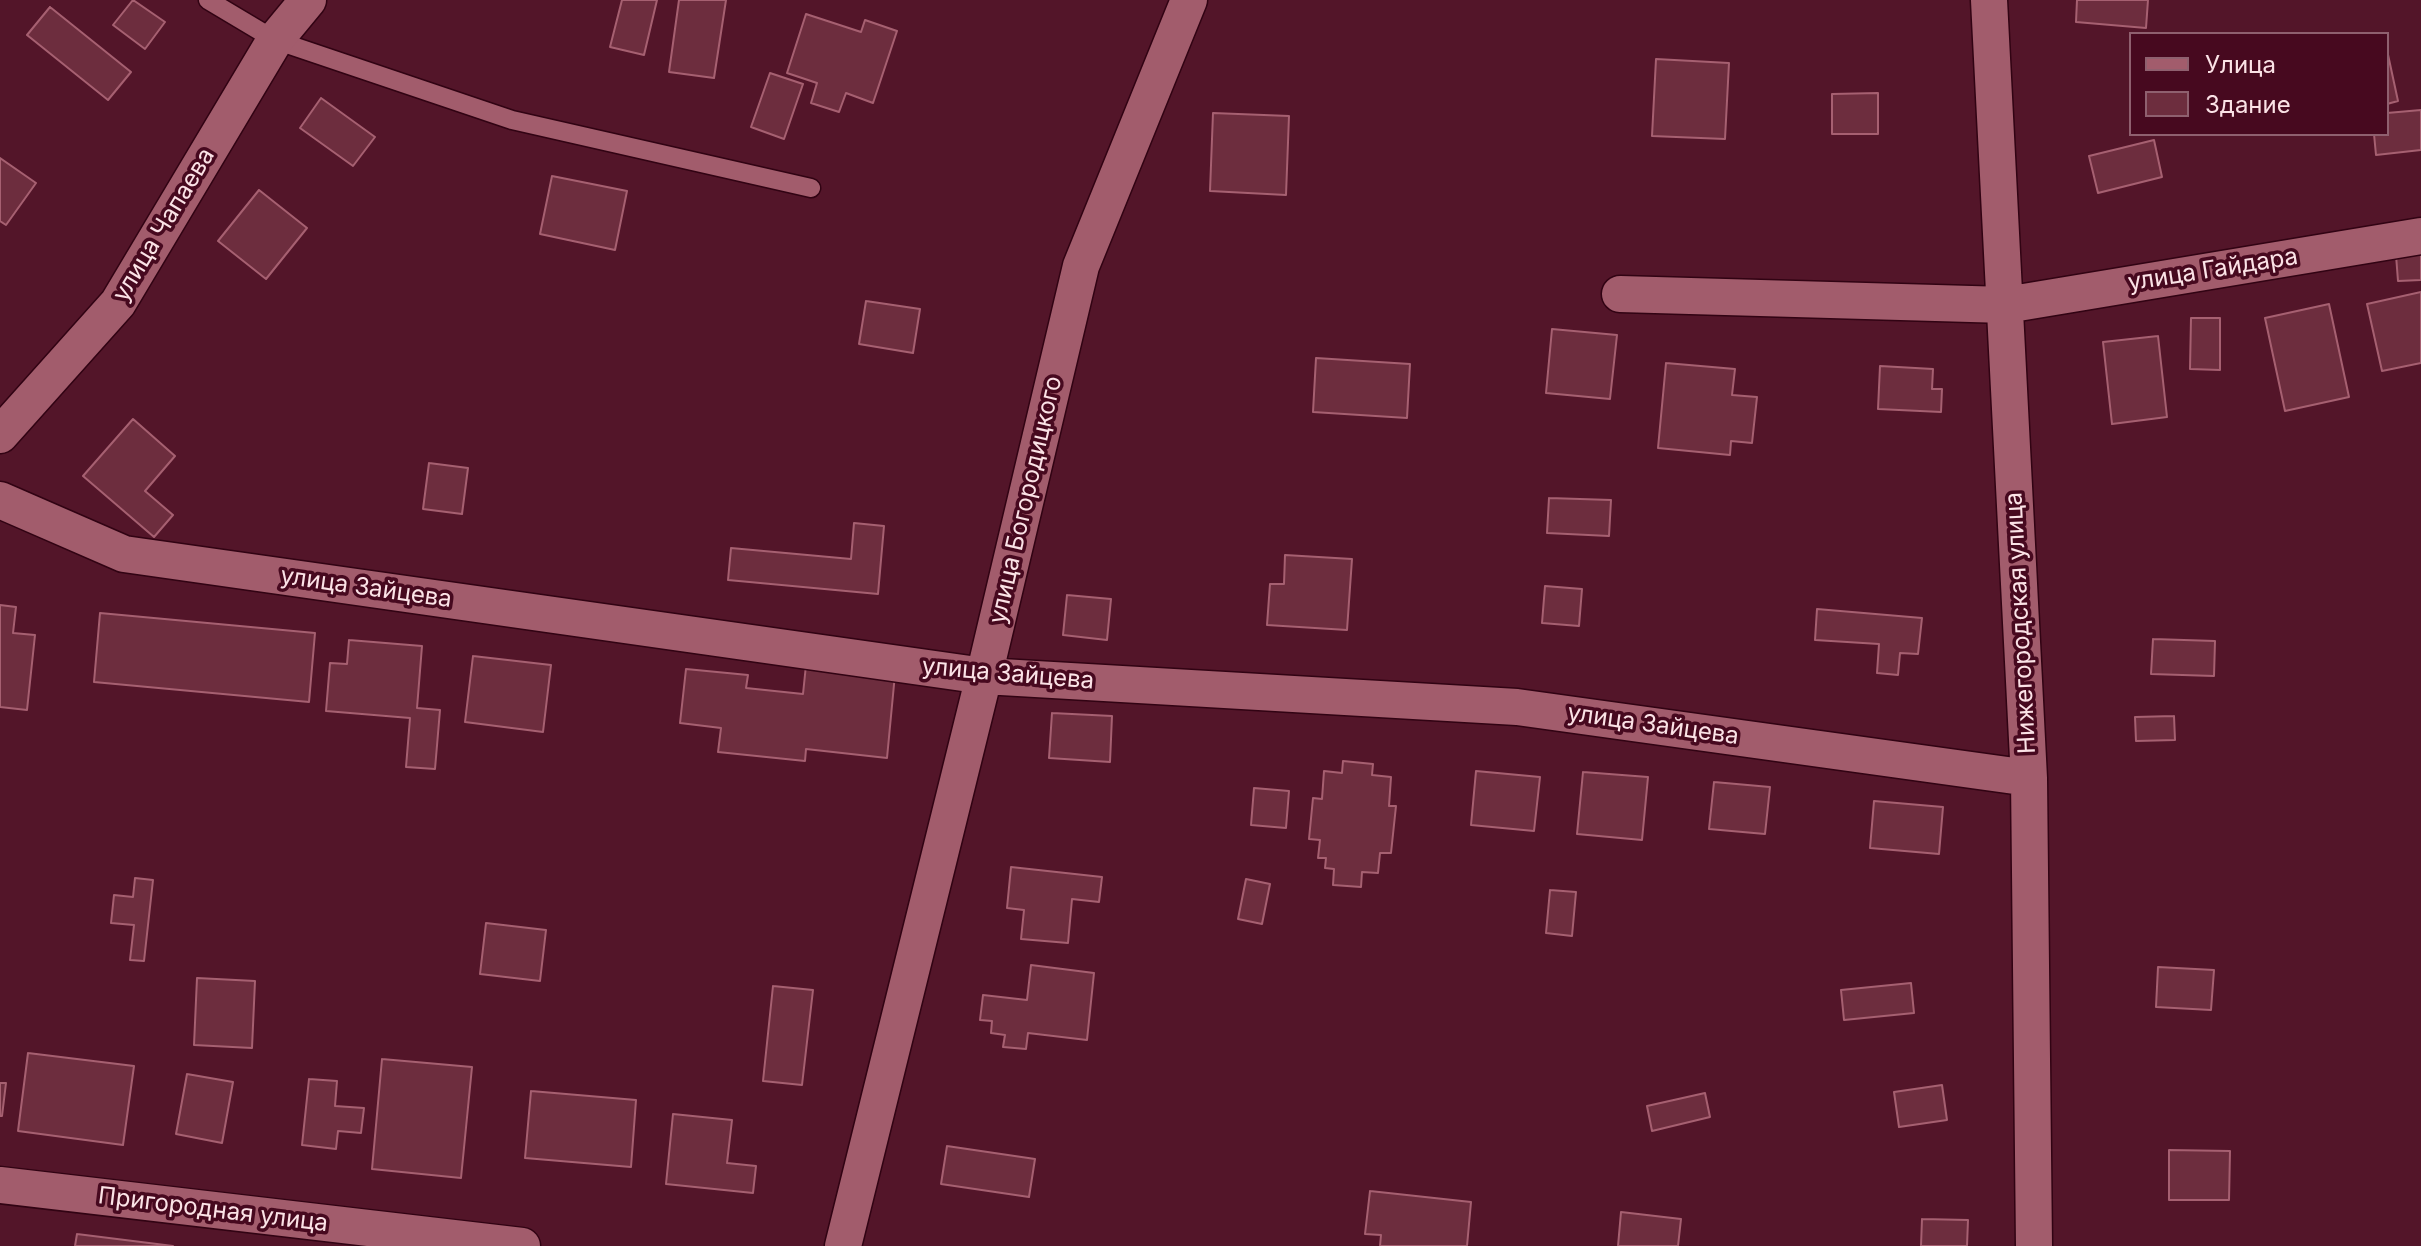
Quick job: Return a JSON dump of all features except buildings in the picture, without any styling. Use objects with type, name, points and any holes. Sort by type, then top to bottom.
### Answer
[{"type":"street","name":"улица Чапаева","points":[[0,435],[118,303],[275,40],[308,0]]},
{"type":"street","name":"улица Богородицкого","points":[[843,1246],[984,676],[1081,266],[1189,0]]},
{"type":"street","name":"Нижегородская улица","points":[[1989,0],[2029,778],[2034,1246]]},
{"type":"street","name":"улица Гайдара","points":[[1620,294],[2006,305],[2421,236]]},
{"type":"street","name":"улица Зайцева","points":[[0,500],[124,554],[984,676],[1517,707],[2029,778]]},
{"type":"street","name":"Пригородная улица","points":[[0,1185],[522,1246]]},
{"type":"lane","points":[[208,0],[275,40],[512,120],[811,188]]}]
